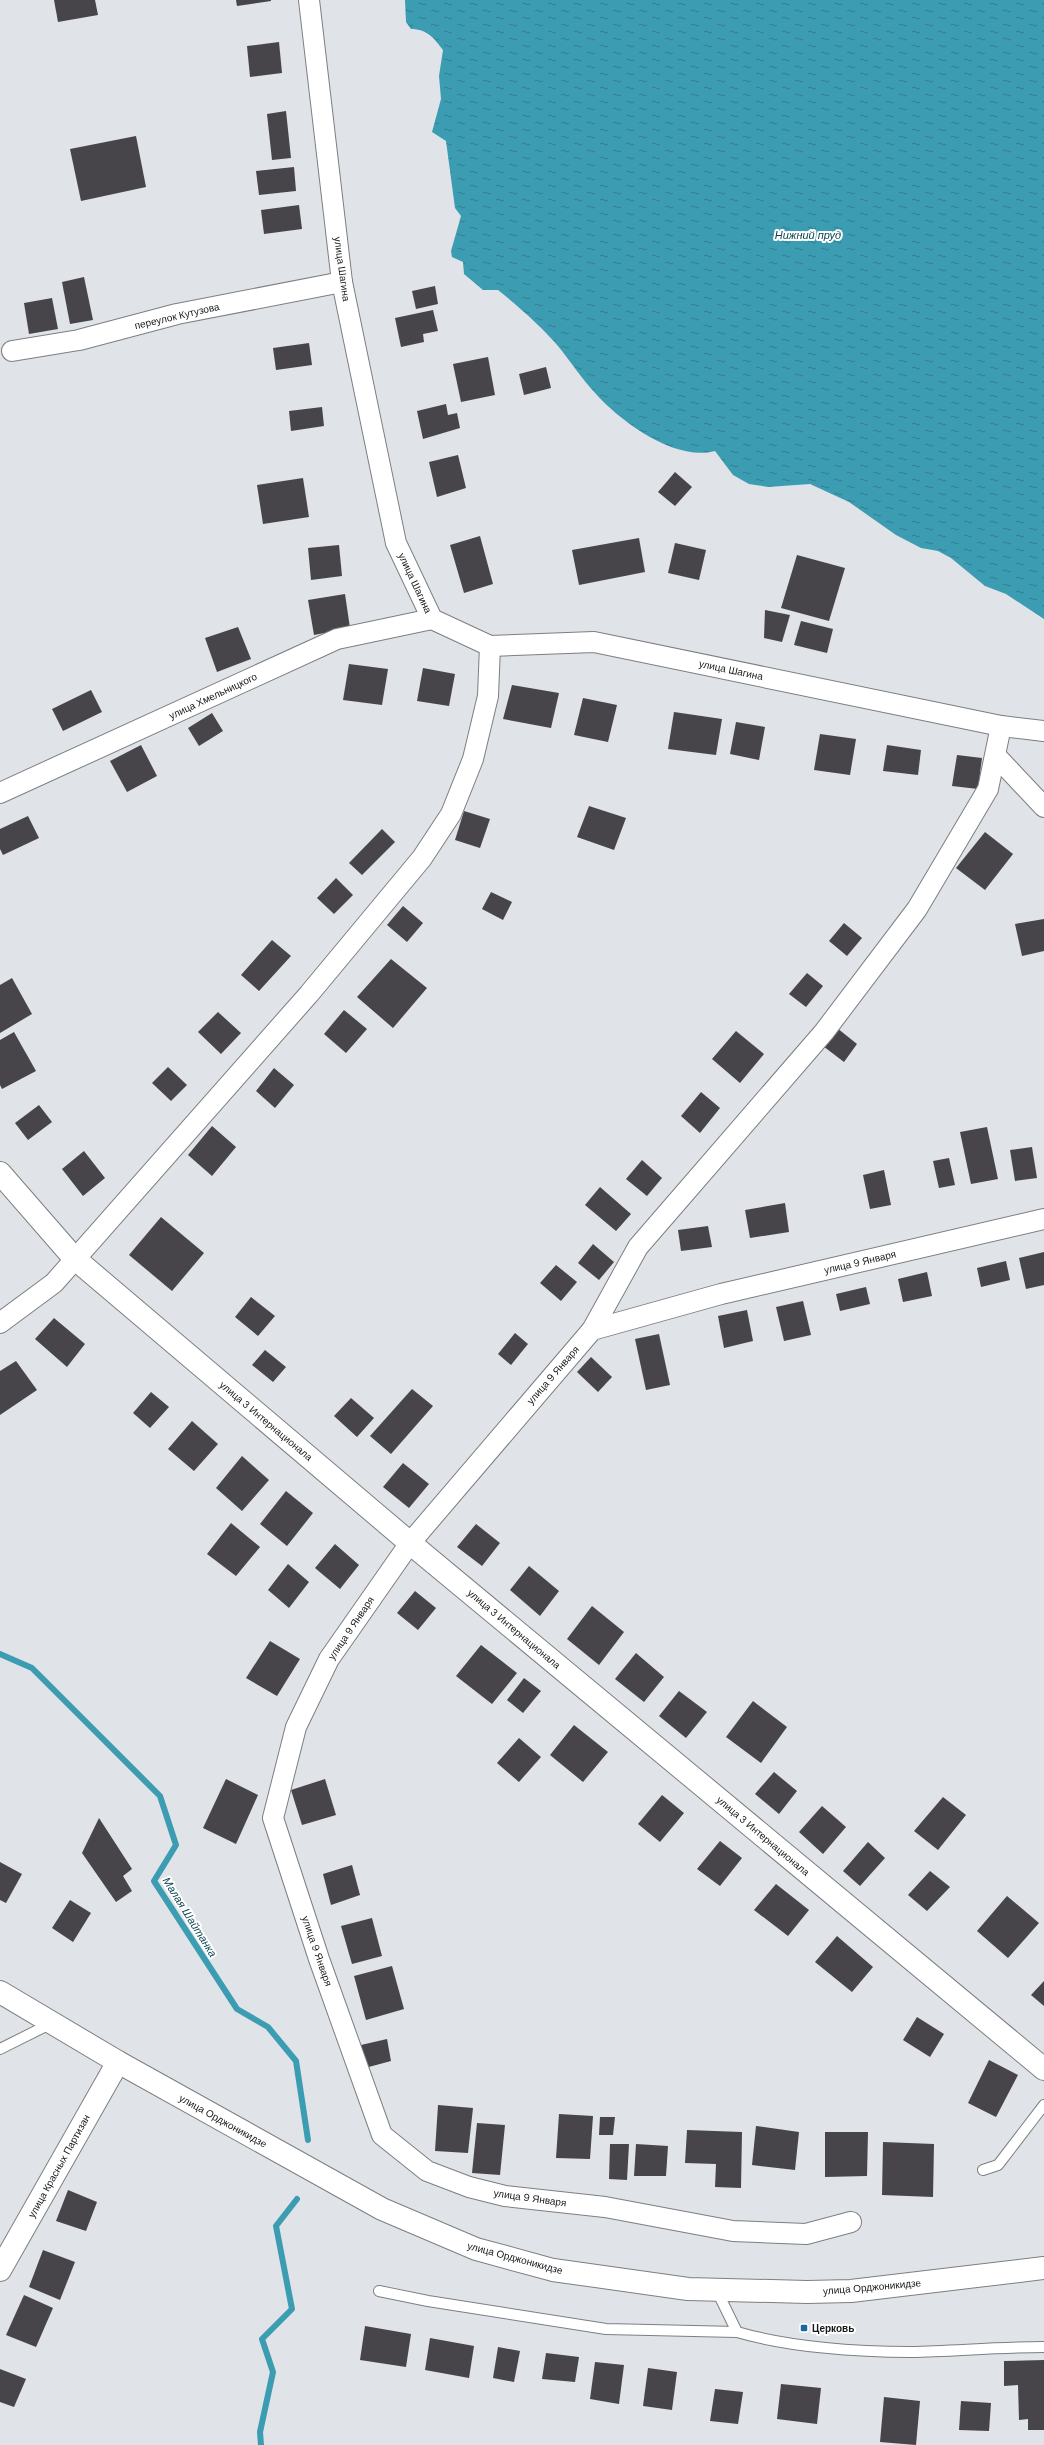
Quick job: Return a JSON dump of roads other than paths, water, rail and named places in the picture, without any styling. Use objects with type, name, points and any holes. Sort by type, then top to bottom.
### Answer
[{"type":"street","name":"улица Шагина","points":[[309,0],[342,282],[396,543],[432,619],[490,646],[594,642],[1001,726],[1044,731]]},
{"type":"street","name":"переулок Кутузова","points":[[12,351],[79,340],[177,314],[342,282]]},
{"type":"street","name":"улица Хмельницкого","points":[[0,793],[337,640],[432,619]]},
{"type":"street","points":[[0,1323],[54,1283],[74,1258],[309,994],[422,858],[451,814],[473,759],[488,696],[490,646]]},
{"type":"street","points":[[592,1330],[638,1247],[824,1032],[917,909],[988,789],[1001,726]]},
{"type":"street","points":[[996,756],[1044,807]]},
{"type":"street","name":"улица 3 Интернационала","points":[[0,1173],[74,1258],[410,1543],[1044,2069]]},
{"type":"street","name":"улица 9 Января","points":[[851,2222],[806,2234],[733,2231],[605,2207],[505,2196],[469,2187],[428,2171],[382,2135],[319,1959],[273,1818],[296,1726],[329,1659],[410,1543],[592,1330],[721,1294],[1044,1219]]},
{"type":"street","name":"улица Орджоникидзе","points":[[0,1992],[54,2022],[118,2062],[382,2210],[476,2249],[553,2270],[688,2289],[807,2292],[851,2291],[1044,2268]]},
{"type":"street","name":"улица Красных Партизан","points":[[0,2270],[118,2062]]},
{"type":"lane","points":[[0,2049],[54,2022]]},
{"type":"lane","points":[[983,2170],[998,2165],[1044,2106]]},
{"type":"lane","points":[[716,2289],[736,2332]]},
{"type":"lane","points":[[379,2291],[428,2302],[606,2329],[736,2332],[770,2342],[910,2352],[995,2347],[1044,2348]]},
{"type":"water","name":"Нижний пруд","points":[[405,0],[1044,0],[1044,619],[1006,594],[985,586],[951,558],[938,551],[921,548],[896,535],[849,502],[810,484],[768,487],[749,484],[733,475],[715,451],[700,453],[683,451],[650,437],[634,427],[607,405],[586,382],[552,339],[522,310],[498,290],[483,290],[464,274],[463,262],[452,257],[451,251],[461,216],[455,208],[446,141],[432,132],[441,99],[439,76],[443,50],[426,32],[411,29],[406,22]]},
{"type":"waterway","name":"Малая Шайтанка","points":[[0,1654],[32,1668],[160,1796],[176,1845],[154,1881],[237,2009],[268,2027],[296,2061],[308,2140]]},
{"type":"waterway","name":"Малая Шайтанка","points":[[261,2445],[260,2432],[273,2372],[262,2339],[292,2309],[276,2226],[297,2199]]},
{"type":"place","name":"Церковь","points":[[804,2328]]}]
